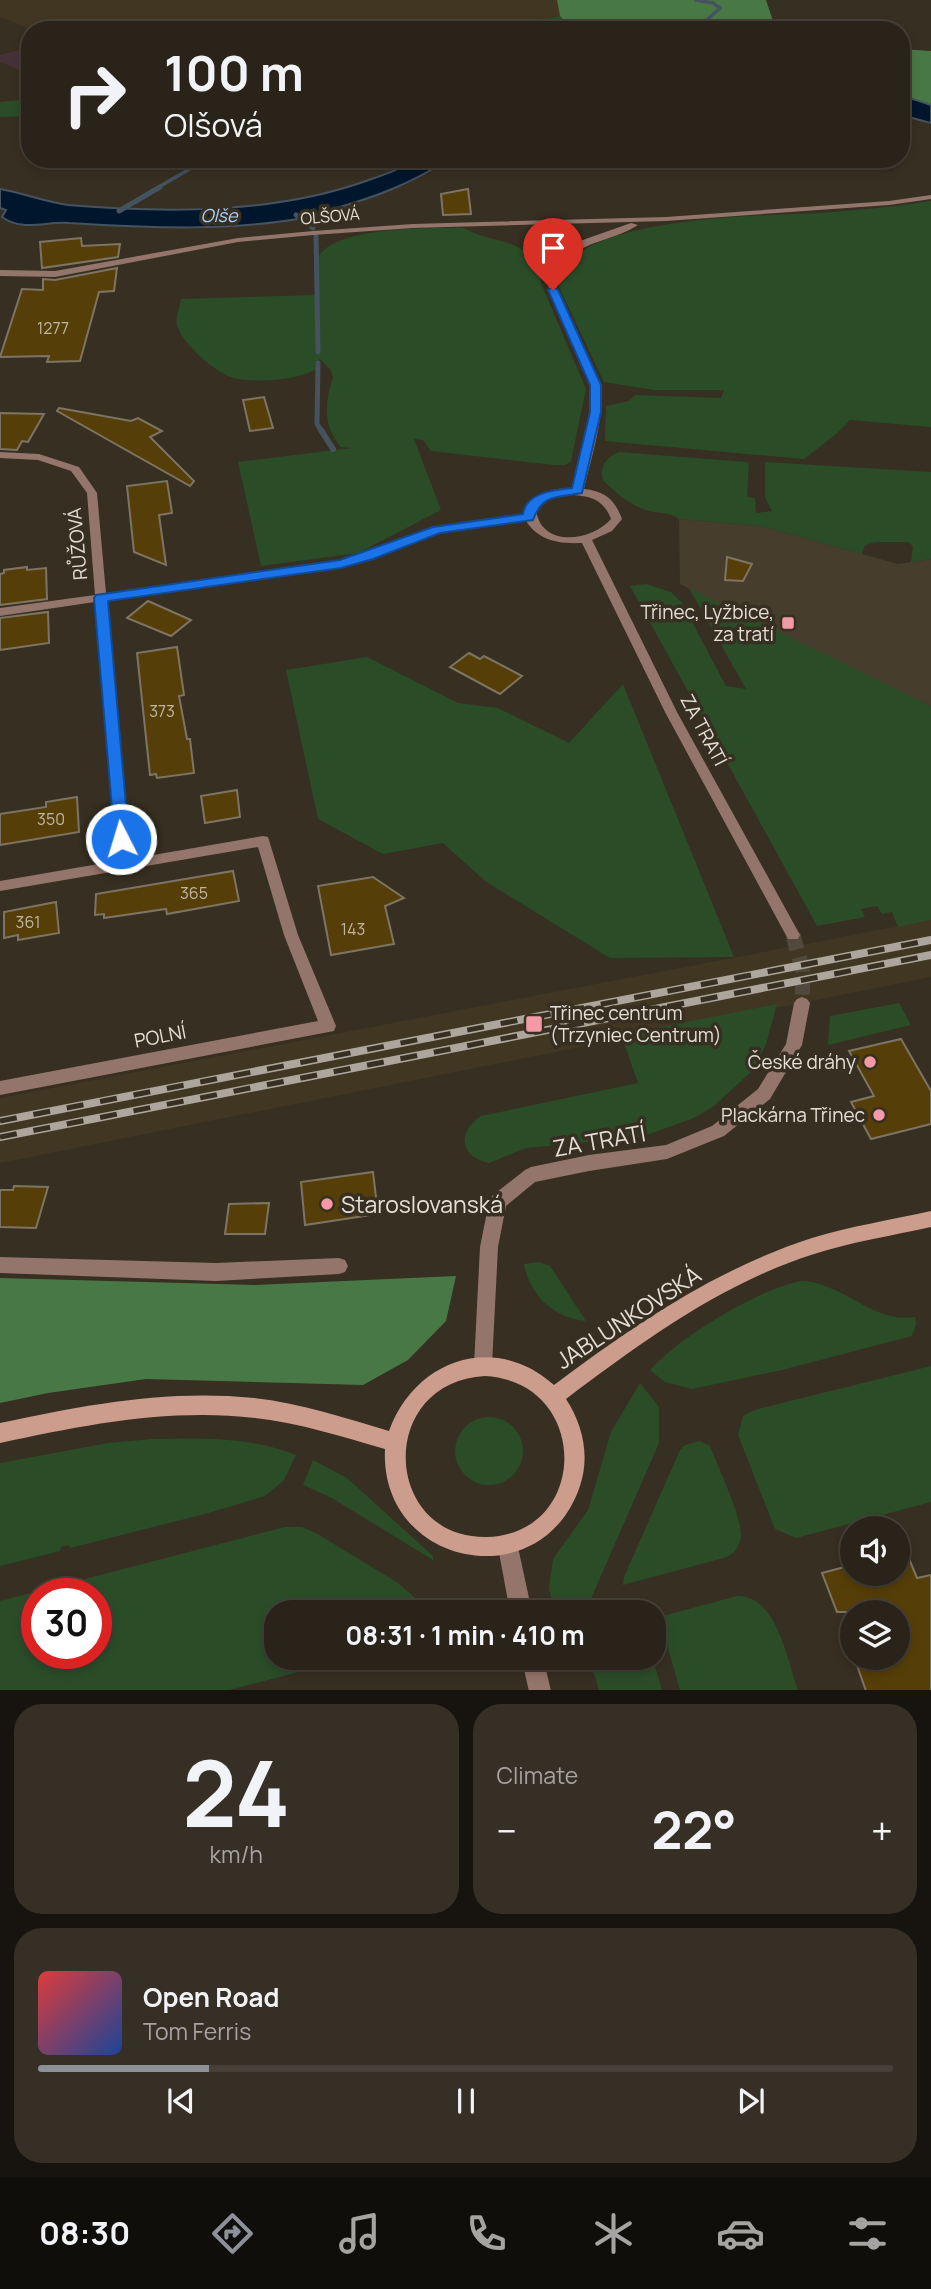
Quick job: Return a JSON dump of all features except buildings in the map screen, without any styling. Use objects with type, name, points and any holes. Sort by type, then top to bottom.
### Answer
[{"type":"main road","name":"JABLUNKOVSKÁ","points":[[553,1397],[655,1322],[756,1267],[798,1251],[931,1219]]},
{"type":"main road","name":"JABLUNKOVSKÁ","points":[[483,1365],[509,1368],[533,1379],[553,1397],[568,1423],[574,1452],[571,1483],[558,1511],[536,1534],[508,1547],[479,1549],[450,1542],[425,1525],[407,1501],[398,1472],[397,1443],[404,1418],[418,1396],[436,1379],[459,1369],[483,1365]]},
{"type":"main road","points":[[0,1433],[69,1418],[183,1405],[256,1408],[320,1421],[397,1443]]},
{"type":"street","name":"OLŠOVÁ","points":[[0,272],[55,274],[238,240],[326,232],[413,226],[666,219],[867,205],[931,197]]},
{"type":"street","name":"OLŠOVÁ","points":[[578,491],[595,412],[595,385],[556,300],[551,277],[554,267],[567,253],[583,243],[633,225],[666,219]]},
{"type":"street","name":"RŮŽOVÁ","points":[[0,455],[39,457],[75,469],[92,493],[123,865]]},
{"type":"street","points":[[578,491],[602,498],[616,512],[617,519],[612,528],[601,536],[586,540],[566,540],[548,536],[535,528],[528,517],[530,508],[547,494],[578,491]]},
{"type":"street","points":[[0,612],[341,564],[369,557],[438,530],[528,517]]},
{"type":"street","name":"ZA TRATÍ","points":[[586,540],[671,712],[793,935]]},
{"type":"street","name":"POLNÍ","points":[[0,1088],[328,1026],[292,939],[263,841],[123,865]]},
{"type":"street","points":[[0,886],[123,865]]},
{"type":"street","name":"ZA TRATÍ","points":[[483,1365],[489,1247],[498,1202],[531,1175],[589,1163],[667,1152],[718,1131],[765,1094],[794,1045],[802,1003]]},
{"type":"street","points":[[0,1265],[216,1272],[339,1266]]},
{"type":"street","points":[[508,1547],[519,1600]]},
{"type":"street","points":[[535,1670],[540,1690]]},
{"type":"shaded area","points":[[0,0],[557,0],[560,16],[527,21],[21,21],[21,25],[0,17]]},
{"type":"shaded area","points":[[21,49],[21,70],[0,62],[0,55]]},
{"type":"shaded area","points":[[679,519],[761,526],[898,564],[931,559],[931,706],[827,658],[680,584]]},
{"type":"shaded area","points":[[931,920],[931,977],[0,1163],[0,1098]]},
{"type":"green space","points":[[557,0],[766,0],[773,21],[565,21],[560,16]]},
{"type":"green space","points":[[560,16],[565,21],[527,21]]},
{"type":"green space","points":[[910,50],[931,51],[931,105],[910,98]]},
{"type":"green space","points":[[21,100],[21,116],[0,117],[0,102]]},
{"type":"green space","points":[[931,201],[931,427],[850,420],[804,459],[605,441],[606,406],[629,401],[635,395],[721,398],[724,390],[654,390],[604,382],[558,285],[569,262],[594,245],[629,232],[671,224],[848,211]]},
{"type":"green space","points":[[463,228],[522,249],[539,263],[541,283],[586,389],[571,461],[566,465],[553,465],[431,451],[423,440],[414,439],[441,510],[358,553],[261,566],[238,462],[352,448],[341,447],[328,422],[328,395],[333,377],[330,369],[319,358],[320,366],[289,378],[260,381],[226,375],[197,354],[180,332],[177,319],[181,299],[317,295],[316,263],[323,251],[338,242],[381,231]]},
{"type":"green space","points":[[619,452],[749,463],[747,497],[755,498],[756,513],[772,511],[765,497],[765,462],[931,472],[931,559],[911,562],[913,547],[909,542],[876,542],[865,545],[862,554],[761,526],[679,519],[646,510],[623,498],[603,480],[605,463]]},
{"type":"green space","points":[[646,584],[671,592],[682,603],[726,686],[746,689],[689,588],[931,706],[931,920],[898,927],[892,912],[882,914],[877,906],[861,909],[865,917],[817,926],[630,586]]},
{"type":"green space","points":[[367,657],[458,703],[498,708],[569,743],[623,684],[734,957],[610,958],[485,881],[443,843],[383,854],[318,819],[286,670]]},
{"type":"green space","points":[[899,1003],[911,1025],[828,1045],[830,1016]]},
{"type":"green space","points":[[777,1004],[766,1044],[753,1070],[714,1106],[694,1118],[641,1137],[526,1148],[489,1163],[479,1160],[467,1149],[465,1136],[473,1122],[481,1116],[638,1083],[621,1035]]},
{"type":"green space","points":[[539,1262],[550,1266],[586,1321],[554,1310],[538,1295],[527,1276],[524,1264]]},
{"type":"green space","points":[[456,1276],[446,1321],[408,1360],[363,1385],[146,1379],[0,1403],[0,1278],[255,1285]]},
{"type":"green space","points":[[801,1281],[831,1288],[885,1314],[900,1318],[915,1317],[912,1336],[782,1370],[692,1389],[665,1382],[650,1370],[680,1343],[720,1316],[763,1294]]},
{"type":"green space","points":[[931,1366],[931,1502],[878,1516],[840,1516],[840,1526],[796,1538],[775,1529],[738,1435],[743,1416],[754,1410]]},
{"type":"green space","points":[[640,1383],[659,1407],[659,1443],[590,1600],[552,1600],[549,1588],[553,1559],[588,1510],[611,1432]]},
{"type":"green space","points":[[489,1417],[502,1419],[513,1427],[521,1438],[521,1464],[513,1475],[502,1483],[489,1485],[476,1483],[465,1475],[457,1464],[455,1451],[457,1438],[465,1427],[476,1419]]},
{"type":"green space","points":[[153,1439],[244,1442],[296,1455],[284,1480],[265,1496],[70,1548],[69,1545],[61,1547],[60,1551],[0,1566],[0,1463],[108,1443]]},
{"type":"green space","points":[[700,1441],[710,1446],[733,1504],[740,1526],[739,1545],[727,1557],[623,1585],[624,1577],[680,1450],[685,1445]]},
{"type":"green space","points":[[313,1460],[347,1478],[433,1556],[433,1560],[332,1498],[303,1485]]},
{"type":"green space","points":[[285,1527],[302,1527],[316,1533],[398,1583],[417,1600],[264,1600],[264,1670],[307,1670],[229,1690],[0,1690],[0,1601],[21,1596],[21,1669],[112,1669],[112,1578],[89,1578]]},
{"type":"green space","points":[[737,1596],[751,1599],[762,1606],[771,1617],[798,1690],[680,1690],[666,1641],[666,1615]]},
{"type":"green space","points":[[591,1670],[656,1670],[662,1690],[599,1690]]},
{"type":"water","points":[[910,98],[931,105],[931,123],[910,117]]},
{"type":"water","name":"Olše","points":[[398,168],[435,168],[379,194],[317,215],[253,225],[26,225],[2,217],[6,210],[0,208],[0,189],[59,204],[105,208],[180,210],[256,205],[330,192]]},
{"type":"waterway","points":[[696,0],[713,3],[720,8],[706,21]]},
{"type":"waterway","points":[[157,188],[191,168]]},
{"type":"waterway","points":[[119,211],[160,187]]},
{"type":"waterway","points":[[296,215],[313,228]]},
{"type":"waterway","points":[[316,235],[318,352]]},
{"type":"waterway","points":[[318,363],[317,424],[322,432]]},
{"type":"waterway","points":[[321,430],[333,449]]},
{"type":"tunnel","points":[[793,935],[803,971],[802,1003]]},
{"type":"railway","points":[[0,1121],[931,940]]},
{"type":"railway","points":[[0,1137],[931,955]]},
{"type":"place","name":"Třinec, Lyžbice, za tratí","points":[[788,623]]},
{"type":"place","name":"Třinec centrum (Trzyniec Centrum)","points":[[534,1024]]},
{"type":"place","name":"České dráhy","points":[[870,1062]]},
{"type":"place","name":"Plackárna Třinec","points":[[879,1115]]},
{"type":"place","name":"Staroslovanská","points":[[327,1204]]},
{"type":"route","points":[[121,839],[101,598],[341,564],[369,557],[438,530],[469,523],[528,517],[536,500],[547,494],[578,491],[595,412],[595,385],[553,290]]}]
